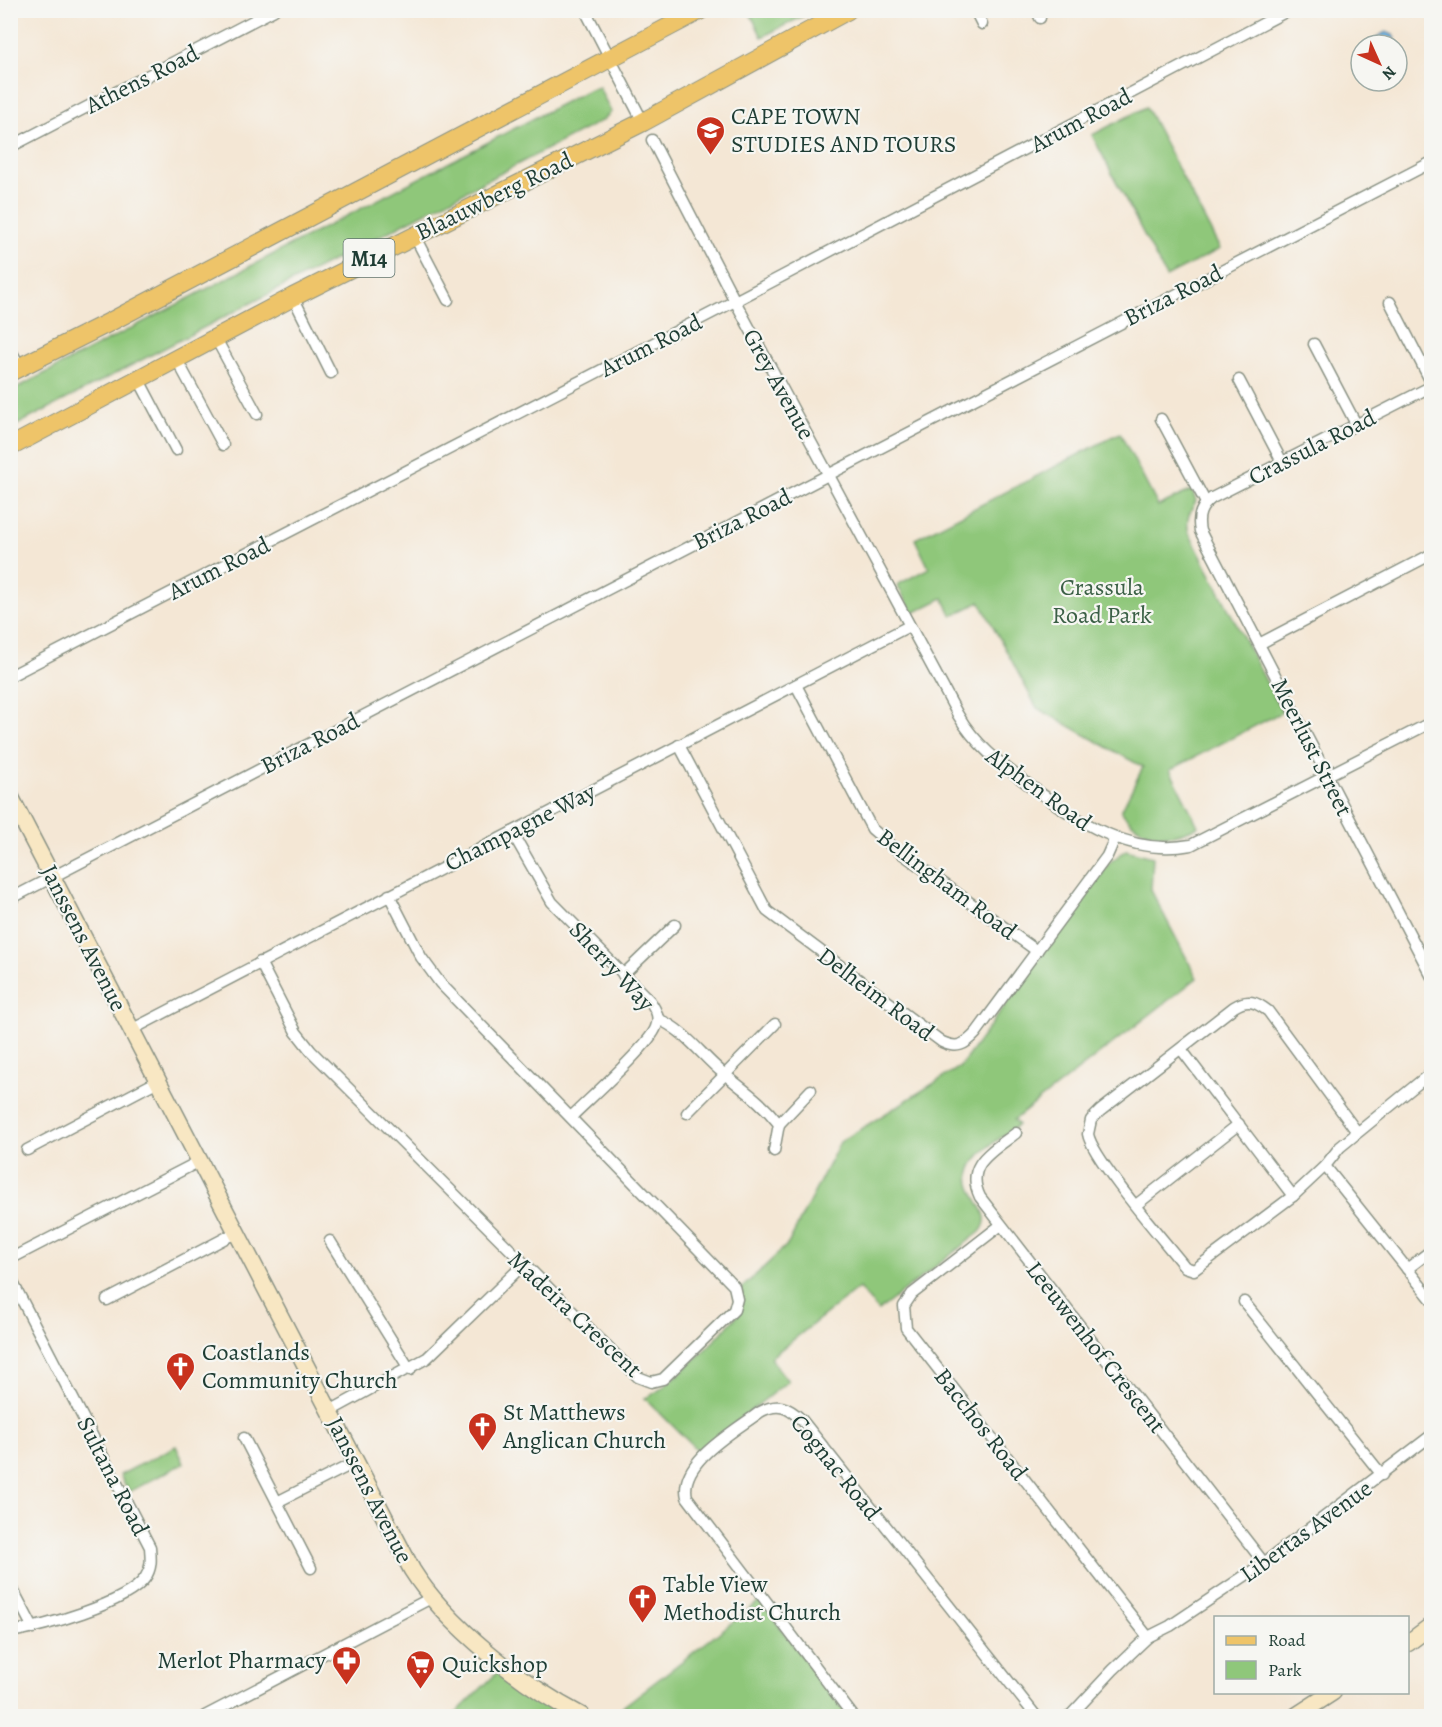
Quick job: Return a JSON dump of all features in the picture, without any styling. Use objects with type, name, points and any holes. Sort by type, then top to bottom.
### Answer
[{"type":"main road","name":"M14","points":[[15,370],[371,186],[609,57],[701,10]]},
{"type":"main road","name":"Blaauwberg Road","points":[[10,447],[215,337],[643,122],[848,10]]},
{"type":"street","name":"Athens Road","points":[[10,147],[257,14],[274,10]]},
{"type":"street","points":[[585,10],[643,122]]},
{"type":"street","points":[[975,10],[982,24]]},
{"type":"street","name":"Arum Road","points":[[10,676],[735,302],[1289,10]]},
{"type":"street","name":"Grey Avenue","points":[[652,140],[735,302],[909,626]]},
{"type":"street","name":"Briza Road","points":[[10,898],[1431,162]]},
{"type":"street","points":[[414,236],[448,300]]},
{"type":"street","points":[[293,297],[331,373]]},
{"type":"street","points":[[1390,302],[1431,385]]},
{"type":"street","points":[[215,337],[257,414]]},
{"type":"street","points":[[1314,344],[1356,424]]},
{"type":"street","points":[[10,350],[15,370]]},
{"type":"street","points":[[176,358],[223,445]]},
{"type":"street","points":[[138,378],[176,450]]},
{"type":"street","points":[[1239,381],[1282,462]]},
{"type":"street","name":"Crassula Road","points":[[1206,503],[1431,385]]},
{"type":"street","points":[[1161,419],[1206,503]]},
{"type":"street","name":"Meerlust Street","points":[[1206,503],[1199,515],[1200,531],[1431,977]]},
{"type":"street","points":[[1259,644],[1431,554]]},
{"type":"street","name":"Champagne Way","points":[[131,1030],[909,626]]},
{"type":"street","name":"Alphen Road","points":[[909,626],[964,725],[978,744],[1078,820],[1115,838],[1164,849],[1191,845],[1431,722]]},
{"type":"street","name":"Bellingham Road","points":[[796,685],[872,829],[897,850],[1037,951]]},
{"type":"street","name":"Delheim Road","points":[[679,745],[767,911],[942,1042],[951,1046],[968,1043],[1107,856],[1115,838]]},
{"type":"street","name":"Janssens Avenue","points":[[10,796],[412,1570],[431,1598],[457,1625],[510,1668],[582,1716]]},
{"type":"street","name":"Sherry Way","points":[[512,832],[545,893],[650,1001],[662,1020],[647,1042],[571,1117]]},
{"type":"street","name":"Madeira Crescent","points":[[260,962],[305,1045],[523,1265],[540,1278],[638,1377],[647,1381],[657,1381],[669,1375],[730,1314],[736,1304],[737,1292],[730,1281],[430,972],[389,895]]},
{"type":"street","points":[[623,975],[675,926]]},
{"type":"street","points":[[1357,1132],[1268,1011],[1259,1004],[1248,1001],[1239,1004],[1100,1111],[1088,1129],[1092,1147],[1185,1267],[1194,1270],[1293,1196],[1325,1166],[1340,1147],[1431,1072]]},
{"type":"street","points":[[662,1020],[684,1034],[725,1075],[749,1091],[779,1124]]},
{"type":"street","points":[[687,1113],[776,1024]]},
{"type":"street","points":[[1181,1049],[1293,1196]]},
{"type":"street","points":[[27,1150],[158,1081]]},
{"type":"street","points":[[774,1151],[779,1124],[811,1089]]},
{"type":"street","points":[[1136,1205],[1239,1124]]},
{"type":"street","name":"Leeuwenhof Crescent","points":[[1016,1133],[979,1165],[974,1180],[980,1197],[1264,1563]]},
{"type":"street","points":[[10,1259],[200,1161]]},
{"type":"street","points":[[1325,1166],[1431,1300]]},
{"type":"street","name":"Bacchos Road","points":[[1000,1224],[912,1294],[904,1306],[906,1328],[1148,1637]]},
{"type":"street","points":[[107,1300],[237,1232]]},
{"type":"street","points":[[330,1241],[410,1370]]},
{"type":"street","points":[[1407,1269],[1431,1250]]},
{"type":"street","points":[[330,1412],[410,1370],[441,1347],[523,1265]]},
{"type":"street","name":"Sultana Road","points":[[10,1277],[150,1547],[151,1561],[146,1577],[130,1590],[82,1614],[10,1632]]},
{"type":"street","points":[[1244,1302],[1382,1475]]},
{"type":"street","name":"Cognac Road","points":[[853,1716],[687,1497],[686,1482],[689,1471],[697,1461],[771,1406],[790,1409],[802,1420],[1036,1716]]},
{"type":"street","name":"Libertas Avenue","points":[[1070,1716],[1148,1637],[1170,1626],[1264,1563],[1382,1475],[1431,1435]]},
{"type":"street","points":[[243,1438],[311,1568]]},
{"type":"street","points":[[277,1502],[356,1462]]},
{"type":"street","points":[[10,1584],[33,1628]]},
{"type":"street","points":[[205,1716],[431,1598]]},
{"type":"street","points":[[1409,1642],[1431,1625]]},
{"type":"street","points":[[1296,1716],[1330,1694]]},
{"type":"green space","points":[[749,11],[813,11],[762,37]]},
{"type":"green space","points":[[599,87],[611,112],[603,120],[11,428],[11,391],[588,90]]},
{"type":"green space","points":[[1146,107],[1220,249],[1166,277],[1092,135]]},
{"type":"green space","name":"Crassula Road Park","points":[[1120,433],[1158,506],[1192,490],[1196,501],[1188,520],[1189,533],[1282,712],[1170,770],[1198,826],[1177,834],[1156,835],[1147,832],[1137,827],[1121,811],[1143,767],[1037,708],[980,602],[952,616],[943,598],[913,613],[897,585],[929,568],[915,539]]},
{"type":"green space","points":[[1126,850],[1153,857],[1151,890],[1197,978],[1014,1120],[1018,1125],[979,1156],[970,1172],[970,1182],[985,1216],[985,1224],[980,1232],[878,1311],[859,1288],[770,1358],[788,1381],[699,1452],[645,1398],[680,1373],[721,1334],[739,1313],[742,1304],[741,1289],[788,1244],[840,1142],[960,1067],[1109,863]]},
{"type":"green space","points":[[176,1446],[184,1463],[129,1492],[120,1475]]},
{"type":"green space","points":[[760,1601],[848,1716],[611,1716]]},
{"type":"green space","points":[[499,1671],[563,1716],[453,1716]]},
{"type":"place","name":"CAPE TOWN STUDIES AND TOURS","points":[[710,156]]},
{"type":"place","name":"Coastlands Community Church","points":[[181,1392]]},
{"type":"place","name":"St Matthews Anglican Church","points":[[482,1452]]},
{"type":"place","name":"Table View Methodist Church","points":[[642,1624]]},
{"type":"place","name":"Merlot Pharmacy","points":[[347,1686]]},
{"type":"place","name":"Quickshop","points":[[421,1690]]}]
